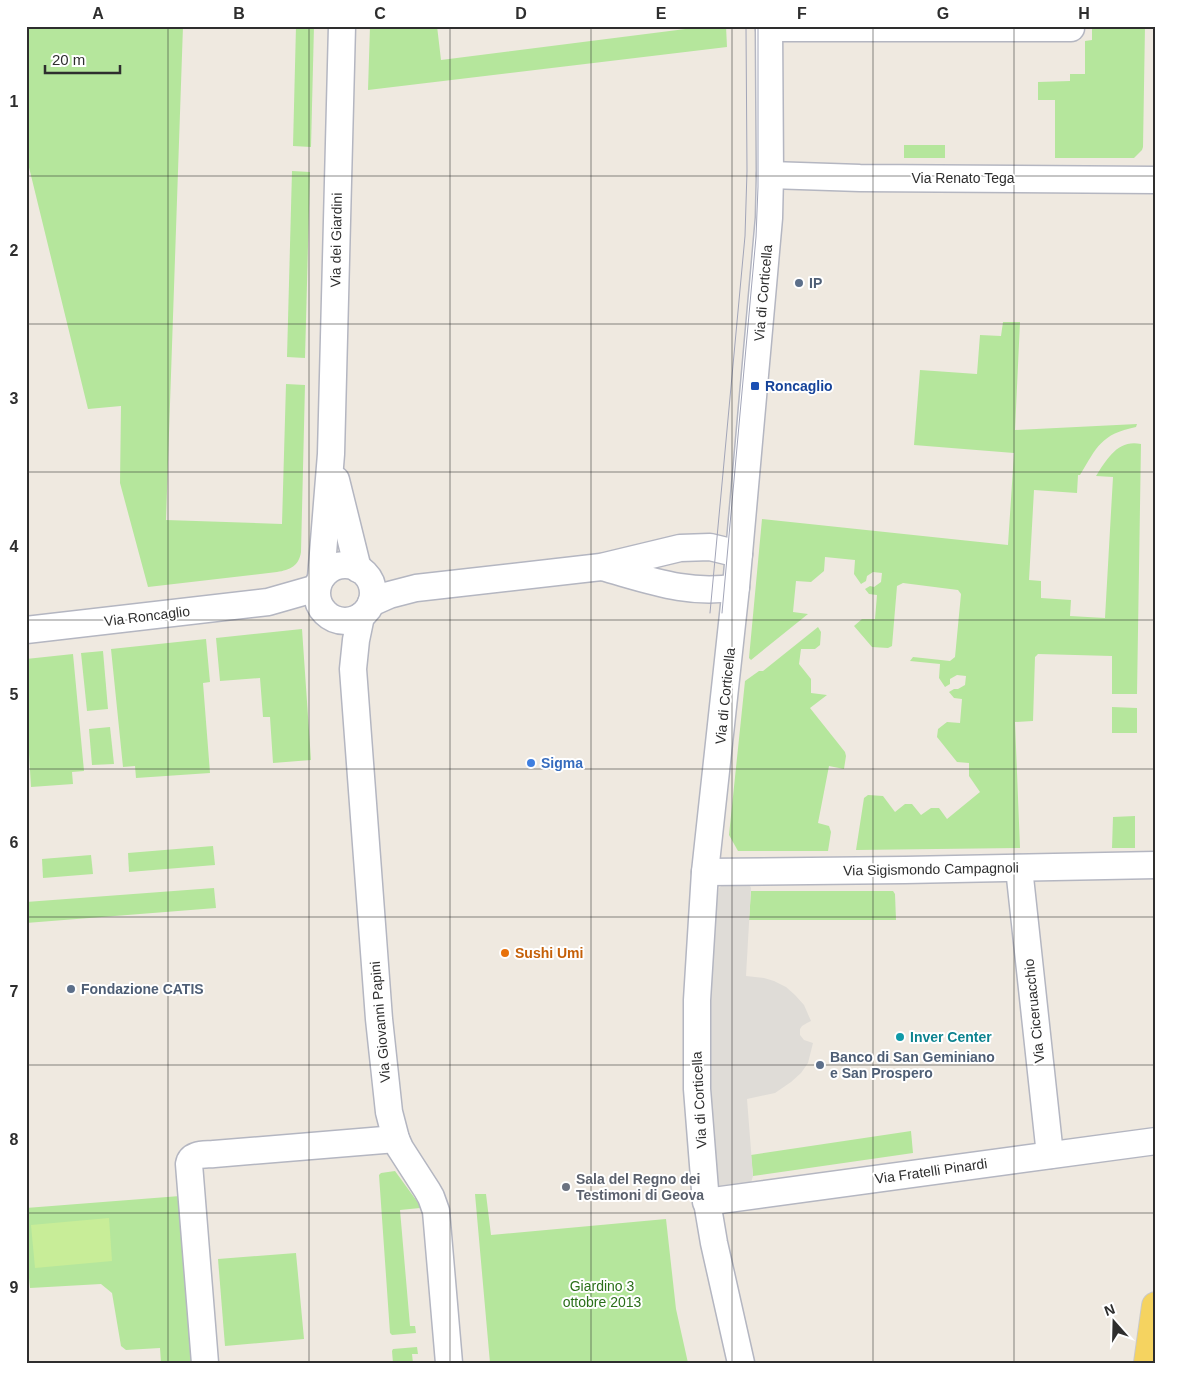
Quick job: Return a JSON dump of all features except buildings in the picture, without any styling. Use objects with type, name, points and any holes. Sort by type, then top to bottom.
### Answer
[{"type":"main road","points":[[1148,1363],[1156,1306]]},
{"type":"street","name":"Via dei Giardini","points":[[323,598],[331,454],[342,26]]},
{"type":"street","points":[[769,27],[1071,28]]},
{"type":"street","name":"Via di Corticella","points":[[742,1363],[706,1202],[702,1172],[698,1104],[696,1025],[706,872],[736,587],[767,245],[770,175],[769,27]]},
{"type":"street","name":"Via Renato Tega","points":[[770,175],[816,175],[860,178],[1156,180]]},
{"type":"street","name":"Via dei Giardini","points":[[331,454],[365,593]]},
{"type":"street","points":[[365,593],[346,566],[336,567],[325,574],[323,598],[348,621],[365,593],[386,586],[416,588],[601,567],[688,547],[717,548],[739,554]]},
{"type":"street","points":[[601,567],[684,588],[718,590],[736,587]]},
{"type":"street","name":"Via Giovanni Papini","points":[[365,593],[352,670],[379,1018],[389,1112],[400,1148],[432,1197],[436,1211],[449,1363]]},
{"type":"street","name":"Via Roncaglio","points":[[26,630],[268,602],[302,594],[323,598]]},
{"type":"street","name":"Via Giovanni Papini","points":[[323,598],[340,633],[352,670]]},
{"type":"street","name":"Via Sigismondo Campagnoli","points":[[706,872],[1156,866]]},
{"type":"street","name":"Via Ciceruacchio","points":[[1020,868],[1050,1155]]},
{"type":"street","points":[[205,1363],[189,1160],[194,1156],[396,1139]]},
{"type":"street","name":"Via Fratelli Pinardi","points":[[706,1202],[1156,1140]]},
{"type":"green space","points":[[26,26],[183,26],[166,520],[282,524],[286,384],[305,385],[301,552],[296,564],[286,570],[148,587],[120,483],[121,406],[88,409],[26,155]]},
{"type":"green space","points":[[296,26],[314,26],[311,147],[293,146]]},
{"type":"green space","points":[[370,26],[437,26],[441,60],[709,26],[726,26],[727,47],[368,90]]},
{"type":"green space","points":[[1092,26],[1145,26],[1143,147],[1134,158],[1055,158],[1055,100],[1038,100],[1038,82],[1070,81],[1070,74],[1085,74],[1085,41],[1092,40]]},
{"type":"green space","points":[[904,145],[945,145],[945,158],[904,158]]},
{"type":"green space","points":[[292,171],[310,172],[305,358],[287,357]]},
{"type":"green space","points":[[1003,322],[1020,322],[1015,430],[1137,424],[1136,427],[1115,434],[1101,443],[1080,475],[1078,475],[1077,493],[1034,490],[1029,580],[1041,581],[1041,598],[1071,600],[1070,616],[1105,618],[1113,477],[1096,476],[1109,457],[1120,447],[1133,443],[1141,444],[1137,694],[1112,694],[1112,656],[1038,654],[1035,657],[1033,721],[1015,722],[1020,848],[856,850],[864,798],[868,795],[883,796],[895,812],[905,804],[912,804],[921,815],[931,808],[939,808],[947,819],[980,792],[969,776],[969,763],[957,762],[937,737],[938,729],[947,722],[960,723],[962,699],[954,698],[949,692],[965,685],[966,676],[957,675],[950,679],[950,684],[945,687],[939,678],[940,664],[910,661],[913,657],[950,661],[955,657],[961,594],[958,590],[903,583],[897,586],[892,646],[888,648],[872,647],[854,626],[862,619],[875,619],[877,595],[869,594],[865,589],[870,586],[874,587],[881,582],[882,573],[873,572],[861,584],[854,574],[855,560],[825,557],[824,571],[811,582],[796,581],[793,612],[808,614],[751,660],[749,658],[762,519],[1008,545],[1014,453],[914,445],[920,370],[977,374],[980,335],[1001,336]]},
{"type":"green space","points":[[818,627],[821,632],[820,645],[815,649],[801,649],[799,664],[811,679],[811,693],[827,695],[810,708],[845,752],[846,756],[844,769],[829,766],[818,823],[829,826],[831,832],[828,851],[738,851],[729,835],[745,681],[759,671],[763,671]]},
{"type":"green space","points":[[302,629],[311,760],[273,763],[270,717],[263,717],[260,678],[220,681],[216,638]]},
{"type":"green space","points":[[206,639],[210,682],[203,683],[210,773],[136,778],[135,766],[123,767],[111,649]]},
{"type":"green space","points":[[103,651],[108,709],[87,711],[81,653]]},
{"type":"green space","points":[[73,654],[84,771],[72,772],[73,784],[31,787],[29,753],[26,752],[26,659]]},
{"type":"green space","points":[[1112,707],[1137,708],[1137,733],[1112,733]]},
{"type":"green space","points":[[110,727],[114,764],[92,765],[89,729]]},
{"type":"green space","points":[[1135,816],[1135,848],[1112,848],[1113,817]]},
{"type":"green space","points":[[213,846],[215,865],[129,872],[128,853]]},
{"type":"green space","points":[[91,855],[93,874],[43,878],[42,859]]},
{"type":"green space","points":[[214,888],[216,908],[26,923],[26,902]]},
{"type":"green space","points":[[751,891],[893,891],[895,894],[896,920],[749,920]]},
{"type":"green space","points":[[911,1131],[913,1153],[753,1176],[751,1155]]},
{"type":"green space","points":[[395,1171],[420,1208],[400,1210],[410,1326],[415,1326],[416,1333],[392,1335],[390,1333],[379,1175]]},
{"type":"green space","name":"Giardino 3 ottobre 2013","points":[[475,1194],[486,1194],[491,1235],[666,1219],[676,1309],[688,1363],[490,1363]]},
{"type":"green space","points":[[180,1196],[192,1363],[161,1363],[160,1348],[126,1350],[121,1346],[112,1293],[101,1284],[30,1288],[28,1268],[26,1266],[26,1208]]},
{"type":"green space","points":[[109,1218],[112,1261],[35,1268],[31,1225]]},
{"type":"green space","points":[[296,1253],[304,1339],[225,1346],[218,1259]]},
{"type":"green space","points":[[417,1347],[418,1354],[412,1354],[413,1363],[393,1363],[393,1349]]},
{"type":"shaded area","points":[[748,881],[751,888],[746,976],[774,981],[786,987],[795,995],[804,1005],[811,1021],[802,1026],[800,1035],[804,1040],[813,1043],[808,1063],[791,1082],[775,1093],[747,1099],[753,1176],[750,1186],[719,1187],[715,1171],[710,1065],[711,983],[717,900],[719,888],[722,885]]},
{"type":"tram line","points":[[710,613],[745,236],[747,171],[746,26]]},
{"type":"tram line","points":[[722,613],[756,237],[758,187],[758,26]]},
{"type":"place","name":"IP","points":[[799,283]]},
{"type":"place","name":"Roncaglio","points":[[755,386]]},
{"type":"place","name":"Sigma","points":[[531,763]]},
{"type":"place","name":"Sushi Umi","points":[[505,953]]},
{"type":"place","name":"Fondazione CATIS","points":[[71,989]]},
{"type":"place","name":"Inver Center","points":[[900,1037]]},
{"type":"place","name":"Banco di San Geminiano e San Prospero","points":[[820,1065]]},
{"type":"place","name":"Sala del Regno dei Testimoni di Geova","points":[[566,1187]]}]
